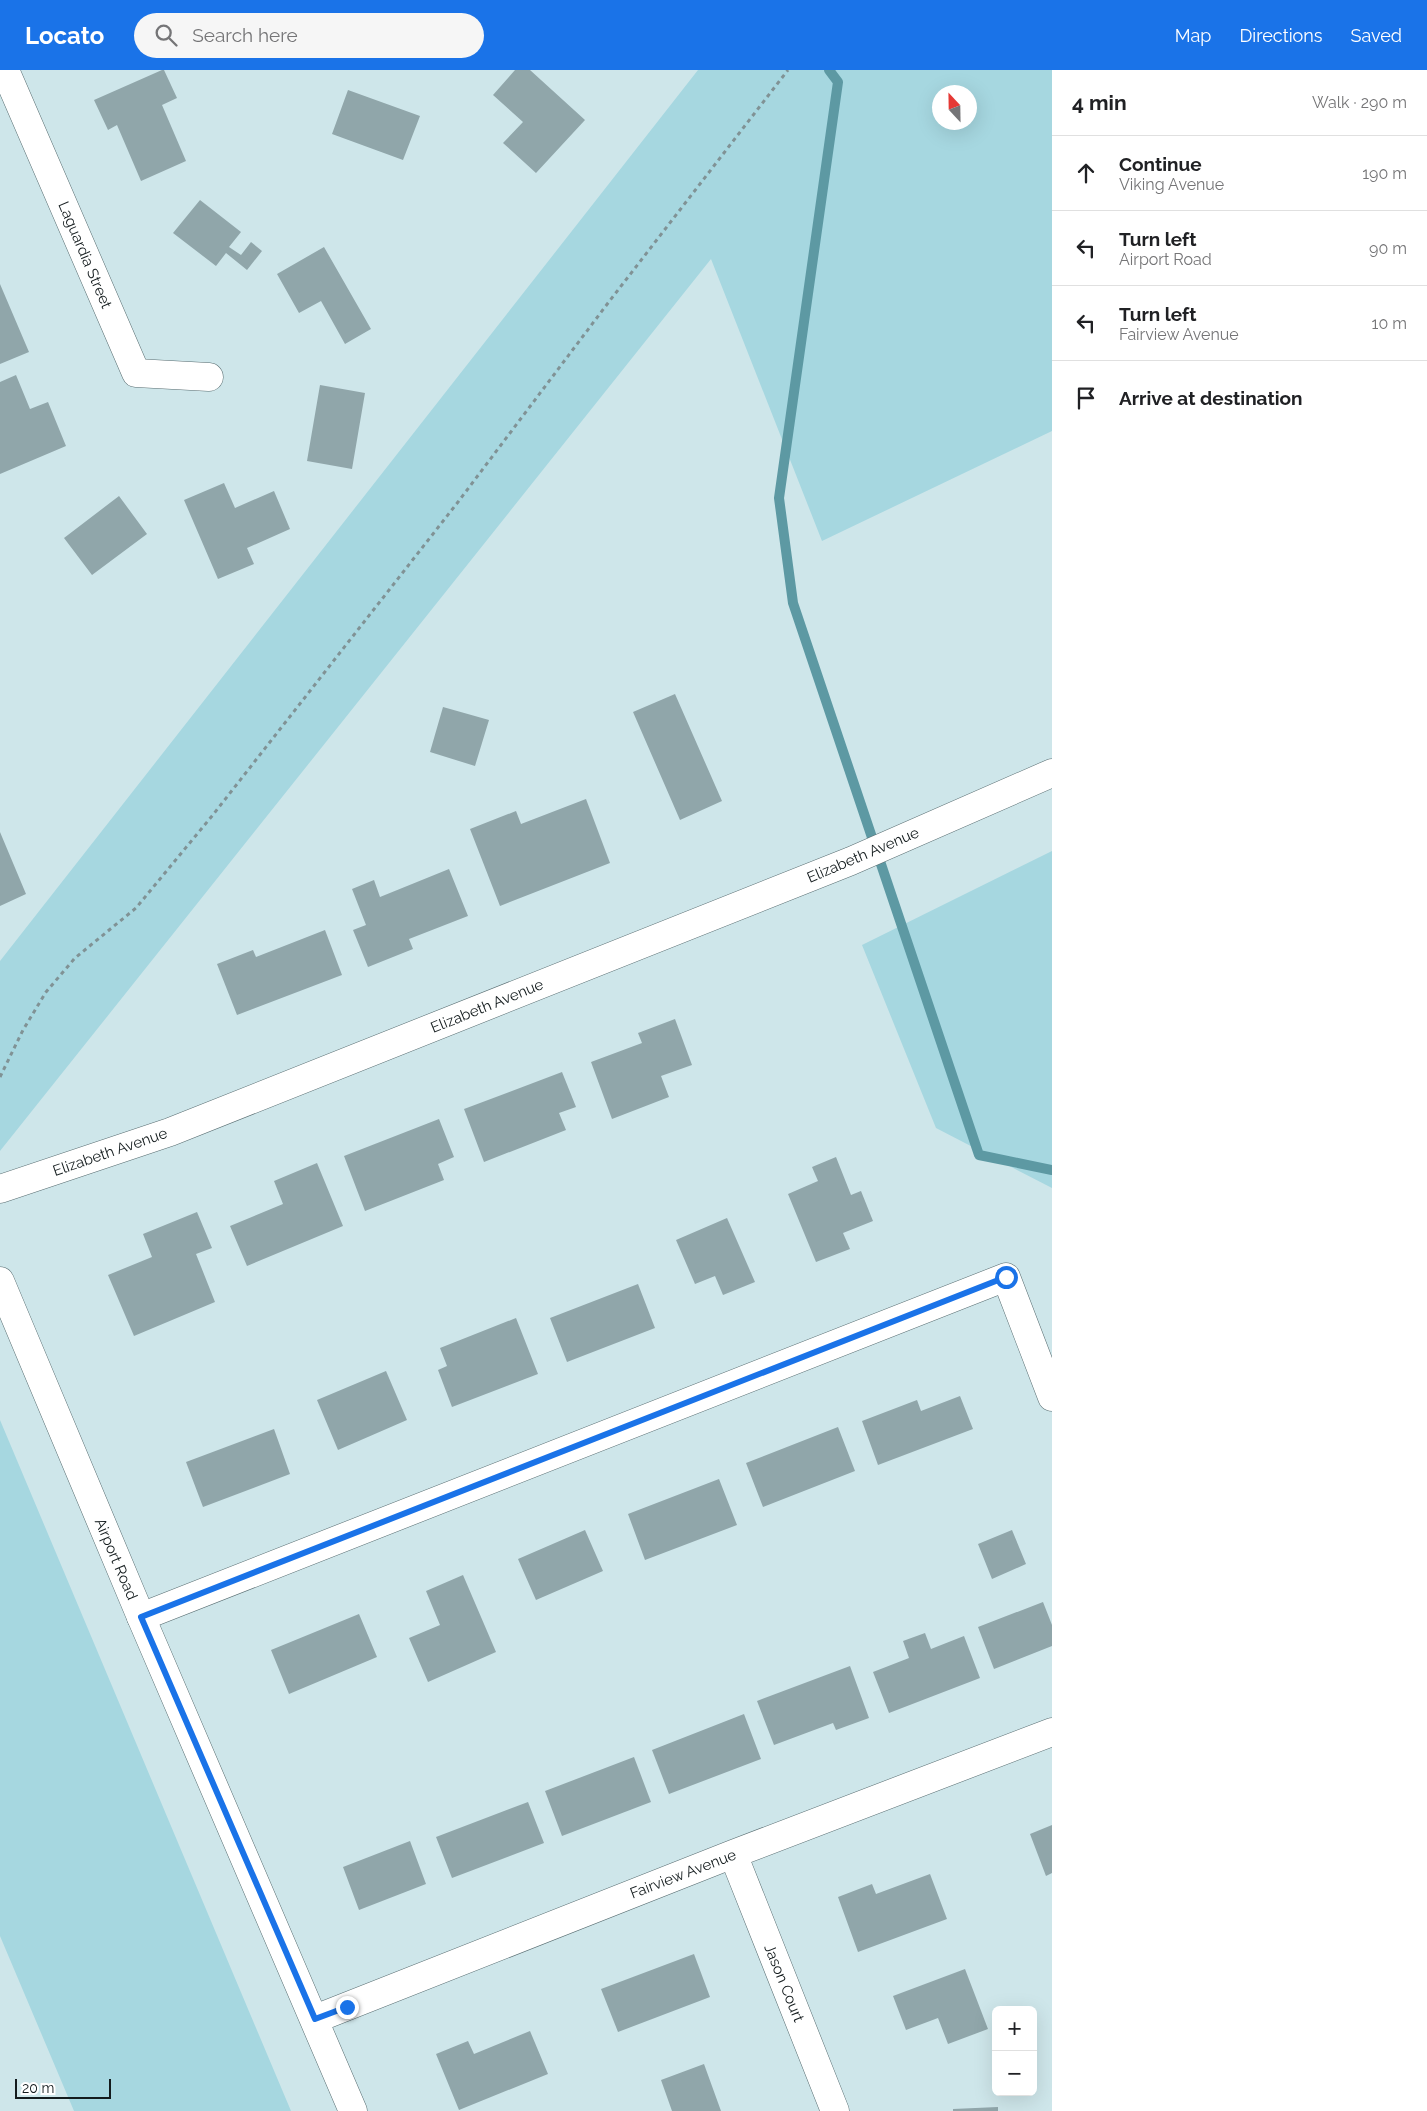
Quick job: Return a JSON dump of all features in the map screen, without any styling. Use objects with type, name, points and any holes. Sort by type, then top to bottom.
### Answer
[{"type":"street","name":"Laguardia Street","points":[[5,70],[136,373],[209,377]]},
{"type":"street","name":"Elizabeth Avenue","points":[[0,1189],[170,1132],[851,861],[1052,773]]},
{"type":"street","points":[[141,1617],[1006,1277],[1052,1397]]},
{"type":"street","name":"Airport Road","points":[[0,1281],[141,1617],[354,2111]]},
{"type":"street","name":"Fairview Avenue","points":[[315,2019],[733,1854],[1052,1732]]},
{"type":"street","name":"Jason Court","points":[[733,1854],[835,2111]]},
{"type":"path","points":[[0,1077],[46,992],[75,958],[136,908],[212,816],[458,502],[608,302],[788,70]]},
{"type":"shaded area","points":[[698,70],[1052,70],[1052,431],[822,541],[711,259],[0,1151],[0,961]]},
{"type":"shaded area","points":[[1052,851],[1052,1188],[936,1128],[862,945]]},
{"type":"shaded area","points":[[0,1420],[291,2111],[74,2111],[0,1936]]},
{"type":"building","points":[[164,70],[177,98],[162,105],[186,161],[141,181],[117,125],[108,130],[94,100]]},
{"type":"building","points":[[515,70],[530,70],[585,120],[536,173],[503,143],[523,122],[493,95]]},
{"type":"building","points":[[348,90],[420,116],[403,160],[332,134]]},
{"type":"building","points":[[200,200],[241,232],[229,247],[241,255],[251,242],[262,251],[247,270],[226,253],[216,266],[173,233]]},
{"type":"building","points":[[324,247],[371,329],[345,344],[321,301],[299,313],[277,274]]},
{"type":"building","points":[[0,284],[29,352],[0,364]]},
{"type":"building","points":[[16,375],[30,409],[48,402],[66,446],[0,474],[0,382]]},
{"type":"building","points":[[320,385],[365,393],[352,469],[307,461]]},
{"type":"building","points":[[224,483],[235,508],[274,491],[290,529],[247,548],[254,564],[218,579],[184,500]]},
{"type":"building","points":[[119,496],[147,534],[92,575],[64,538]]},
{"type":"building","points":[[675,694],[722,801],[680,820],[633,712]]},
{"type":"building","points":[[443,707],[489,720],[475,766],[430,752]]},
{"type":"building","points":[[586,799],[610,863],[500,906],[470,829],[516,811],[521,824]]},
{"type":"building","points":[[0,832],[26,894],[0,906]]},
{"type":"building","points":[[449,869],[468,916],[409,939],[413,949],[368,967],[353,930],[366,925],[352,889],[374,880],[380,897]]},
{"type":"building","points":[[325,930],[342,975],[237,1015],[217,964],[253,950],[256,957]]},
{"type":"building","points":[[675,1019],[692,1065],[661,1076],[669,1097],[612,1119],[591,1062],[642,1043],[638,1033]]},
{"type":"building","points":[[562,1072],[576,1107],[559,1113],[566,1130],[484,1162],[464,1109]]},
{"type":"building","points":[[439,1119],[454,1157],[438,1164],[444,1180],[365,1211],[344,1156]]},
{"type":"building","points":[[836,1157],[851,1195],[861,1191],[873,1221],[843,1233],[850,1249],[816,1262],[788,1194],[818,1181],[812,1167]]},
{"type":"building","points":[[317,1163],[343,1226],[247,1266],[230,1226],[283,1204],[274,1181]]},
{"type":"building","points":[[197,1212],[212,1248],[196,1254],[215,1302],[134,1336],[108,1275],[152,1257],[143,1234]]},
{"type":"building","points":[[727,1218],[755,1282],[723,1295],[715,1276],[695,1284],[676,1240]]},
{"type":"building","points":[[638,1284],[655,1328],[567,1362],[550,1318]]},
{"type":"building","points":[[516,1318],[538,1374],[452,1407],[438,1370],[447,1366],[440,1348]]},
{"type":"building","points":[[386,1371],[407,1420],[338,1450],[317,1400]]},
{"type":"building","points":[[960,1396],[973,1429],[878,1465],[862,1421],[917,1400],[921,1411]]},
{"type":"building","points":[[838,1427],[855,1471],[763,1507],[746,1463]]},
{"type":"building","points":[[274,1429],[290,1474],[203,1507],[186,1462]]},
{"type":"building","points":[[719,1479],[737,1525],[645,1560],[628,1514]]},
{"type":"building","points":[[585,1530],[603,1571],[536,1600],[518,1559]]},
{"type":"building","points":[[1012,1530],[1026,1564],[992,1579],[978,1544]]},
{"type":"building","points":[[463,1575],[496,1652],[428,1682],[409,1638],[440,1625],[426,1591]]},
{"type":"building","points":[[1043,1602],[1052,1625],[1052,1646],[994,1669],[978,1627]]},
{"type":"building","points":[[359,1614],[377,1657],[289,1694],[271,1650]]},
{"type":"building","points":[[925,1633],[931,1649],[964,1636],[980,1678],[889,1713],[873,1672],[909,1658],[903,1641]]},
{"type":"building","points":[[850,1666],[869,1718],[836,1730],[833,1723],[774,1745],[757,1701]]},
{"type":"building","points":[[744,1714],[761,1759],[669,1794],[652,1750]]},
{"type":"building","points":[[634,1757],[651,1802],[562,1836],[545,1791]]},
{"type":"building","points":[[528,1802],[544,1843],[452,1878],[436,1837]]},
{"type":"building","points":[[1052,1825],[1052,1873],[1046,1876],[1030,1834]]},
{"type":"building","points":[[410,1841],[426,1884],[359,1910],[343,1867]]},
{"type":"building","points":[[930,1874],[947,1919],[858,1952],[838,1897],[872,1884],[876,1894]]},
{"type":"building","points":[[694,1954],[710,1997],[618,2032],[601,1989]]},
{"type":"building","points":[[965,1969],[988,2029],[948,2044],[938,2018],[906,2030],[893,1996]]},
{"type":"building","points":[[530,2031],[548,2074],[459,2110],[436,2054],[468,2041],[474,2054]]},
{"type":"building","points":[[704,2064],[721,2111],[672,2111],[661,2080]]},
{"type":"building","points":[[998,2107],[998,2111],[953,2111],[953,2109]]},
{"type":"waterway","points":[[829,70],[838,82],[779,498],[793,603],[979,1155],[1052,1170]]},
{"type":"route","points":[[347,2007],[315,2019],[141,1617],[1006,1277]]}]
